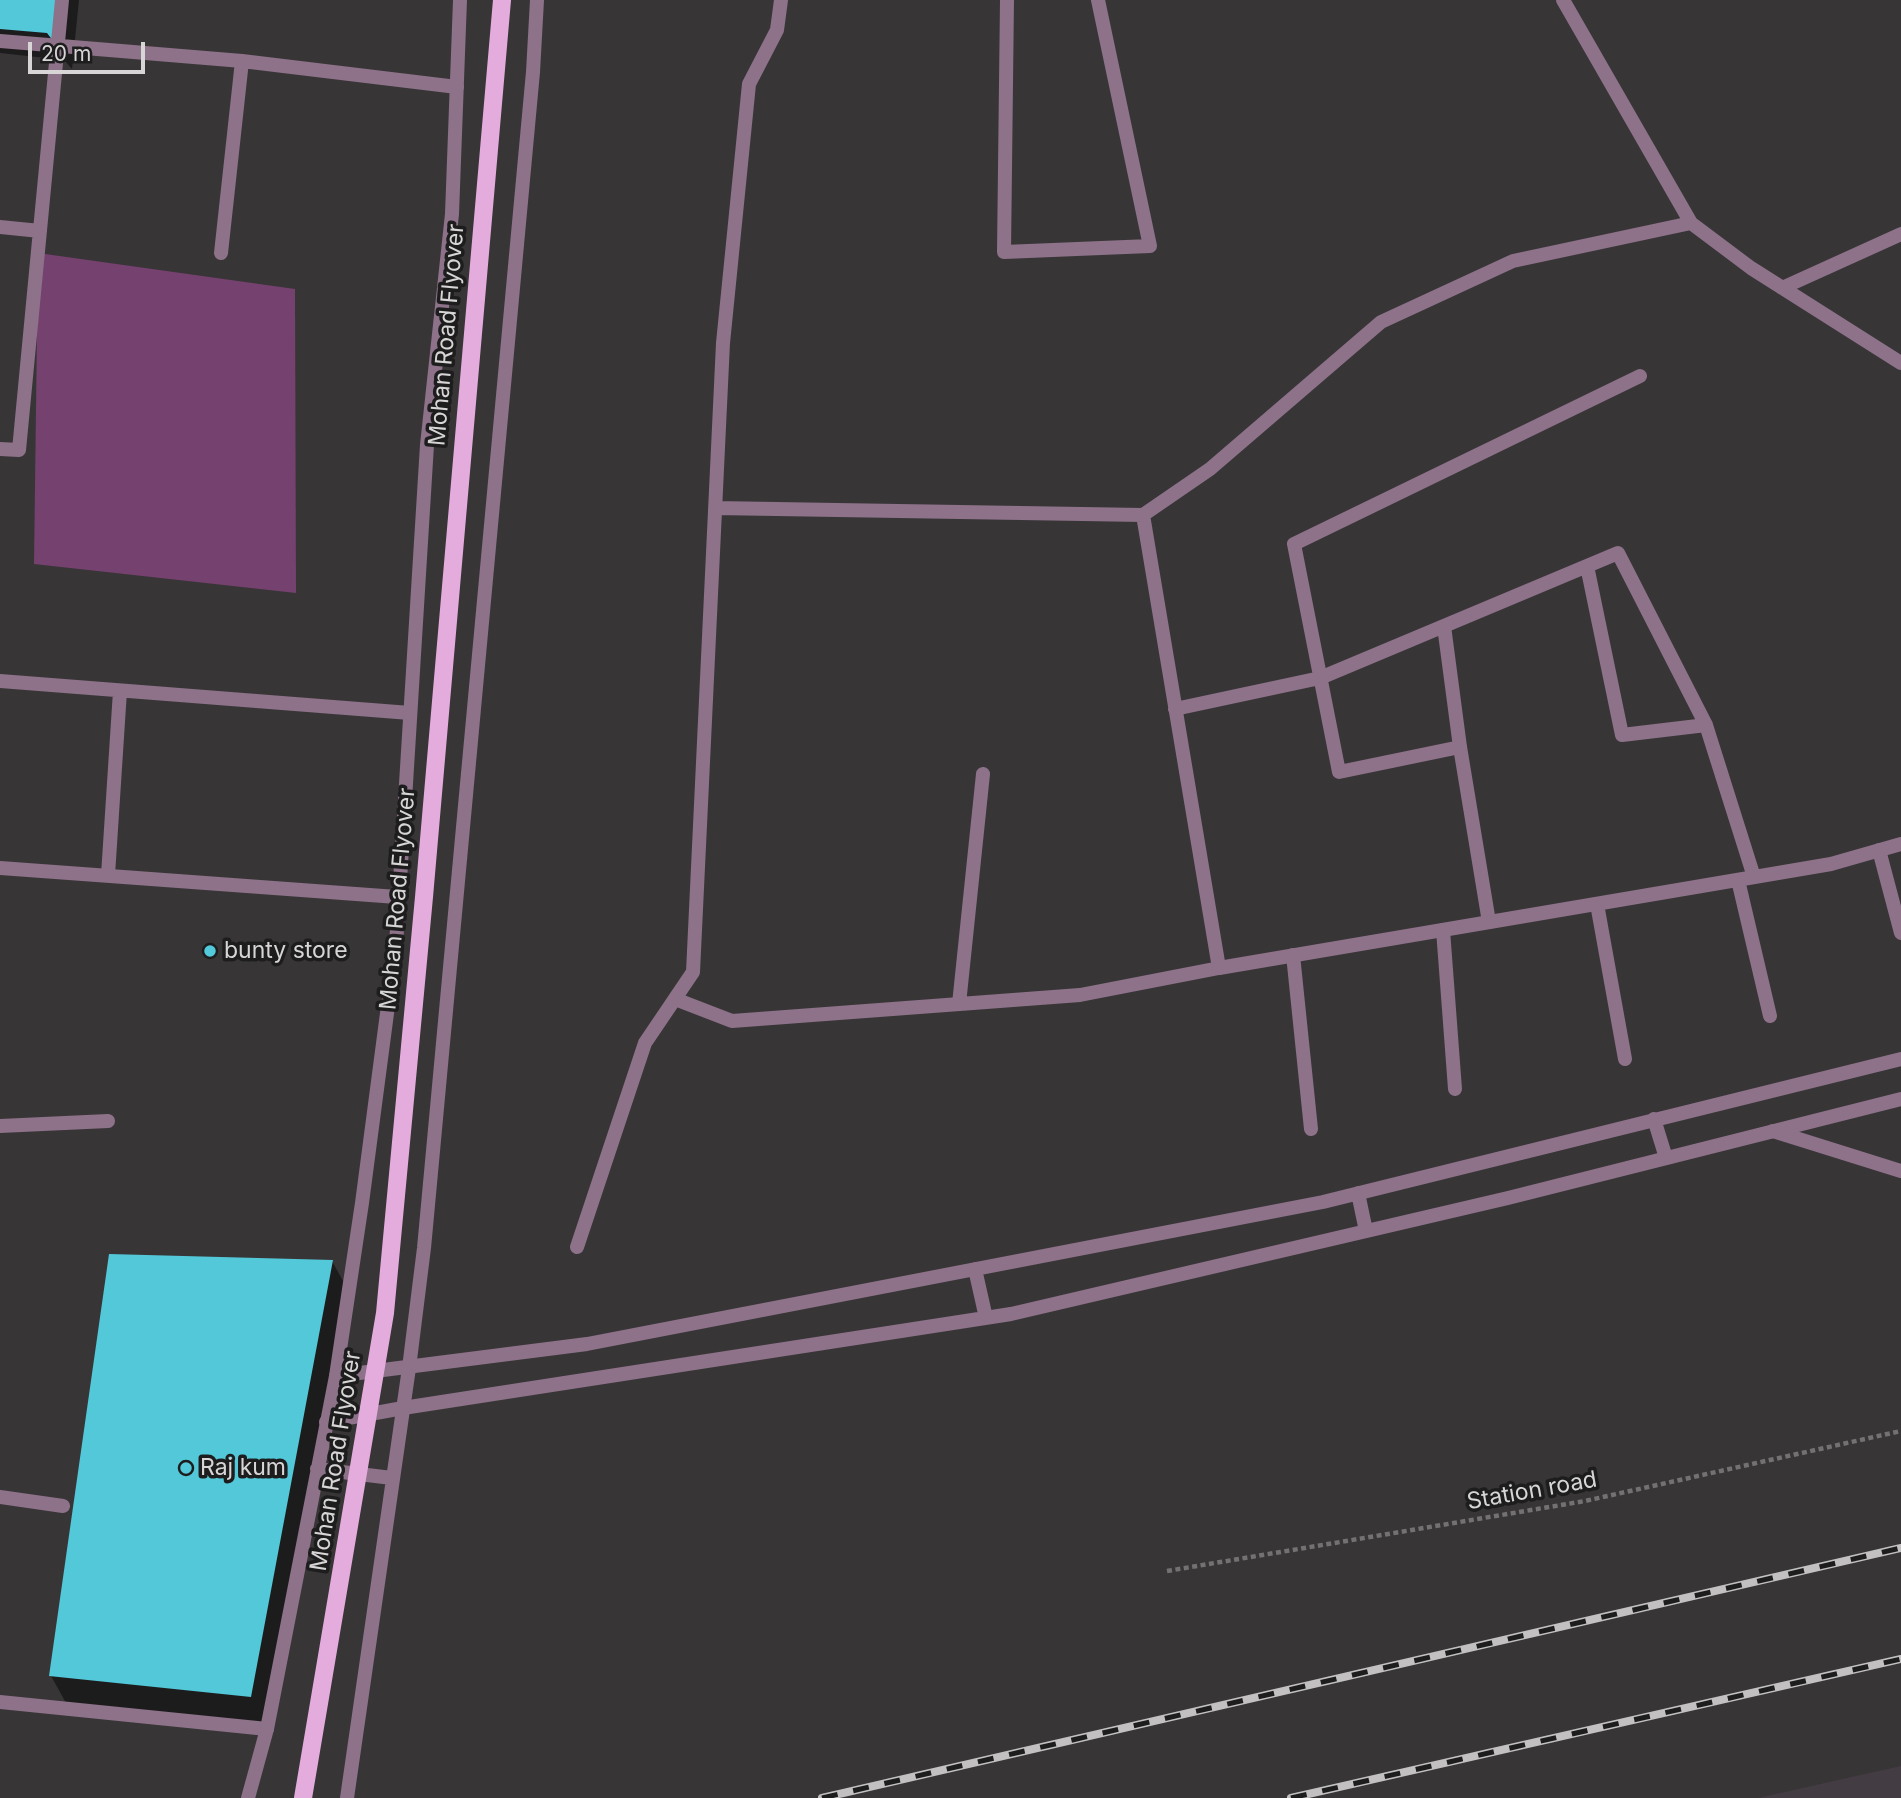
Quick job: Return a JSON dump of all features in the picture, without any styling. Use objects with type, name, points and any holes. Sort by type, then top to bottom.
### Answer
[{"type":"main road","name":"Mohan Road Flyover","points":[[303,1798],[385,1313],[502,0]]},
{"type":"street","points":[[0,449],[19,450],[62,0]]},
{"type":"street","points":[[248,1798],[267,1729],[336,1376],[396,945],[427,445],[452,214],[460,0]]},
{"type":"street","points":[[347,1798],[424,1248],[537,0]]},
{"type":"street","points":[[577,1247],[645,1043],[693,972],[723,343],[748,84],[777,30],[781,0]]},
{"type":"street","points":[[1007,0],[1004,252],[1150,246],[1098,0]]},
{"type":"street","points":[[1563,0],[1691,223],[1751,268],[1901,363]]},
{"type":"street","points":[[0,41],[242,61],[457,87]]},
{"type":"street","points":[[221,253],[242,61]]},
{"type":"street","points":[[715,508],[1143,515],[1210,469],[1381,321],[1513,261],[1691,223]]},
{"type":"street","points":[[0,227],[40,231]]},
{"type":"street","points":[[1782,288],[1901,234]]},
{"type":"street","points":[[1460,747],[1339,772],[1294,544],[1640,376]]},
{"type":"street","points":[[1143,515],[1219,968]]},
{"type":"street","points":[[1175,709],[1320,678],[1618,553],[1706,725],[1754,877]]},
{"type":"street","points":[[1587,566],[1622,735],[1706,725]]},
{"type":"street","points":[[1444,626],[1460,747],[1489,922]]},
{"type":"street","points":[[0,681],[410,713]]},
{"type":"street","points":[[108,875],[120,691]]},
{"type":"street","points":[[959,1004],[984,774]]},
{"type":"street","points":[[675,999],[732,1021],[1080,995],[1293,955],[1830,864],[1901,844]]},
{"type":"street","points":[[1879,850],[1901,933]]},
{"type":"street","points":[[0,868],[397,897]]},
{"type":"street","points":[[1738,880],[1770,1016]]},
{"type":"street","points":[[1597,904],[1625,1059]]},
{"type":"street","points":[[1443,930],[1455,1089]]},
{"type":"street","points":[[1293,955],[1311,1129]]},
{"type":"street","points":[[336,1376],[587,1344],[1358,1193],[1901,1059]]},
{"type":"street","points":[[326,1422],[1024,1311],[1508,1198],[1901,1099]]},
{"type":"street","points":[[1654,1119],[1665,1158]]},
{"type":"street","points":[[0,1126],[108,1121]]},
{"type":"street","points":[[1773,1130],[1901,1171]]},
{"type":"street","points":[[1358,1193],[1366,1231]]},
{"type":"street","points":[[975,1269],[986,1318]]},
{"type":"street","points":[[317,1469],[392,1478]]},
{"type":"street","points":[[0,1497],[62,1506]]},
{"type":"street","points":[[0,1702],[267,1729]]},
{"type":"path","name":"Station road","points":[[1167,1571],[1585,1501],[1901,1431]]},
{"type":"shaded area","points":[[38,253],[295,289],[296,593],[34,564]]},
{"type":"shaded area","points":[[1901,1766],[1901,1798],[1758,1798]]},
{"type":"building","points":[[0,0],[62,0],[57,46],[47,33],[0,29]]},
{"type":"building","name":"Raj kum","points":[[109,1254],[333,1260],[251,1697],[49,1676]]},
{"type":"railway","points":[[822,1798],[1901,1548]]},
{"type":"railway","points":[[1291,1798],[1901,1659]]},
{"type":"place","name":"bunty store","points":[[210,951]]},
{"type":"place","name":"Raj kum","points":[[186,1468]]}]
